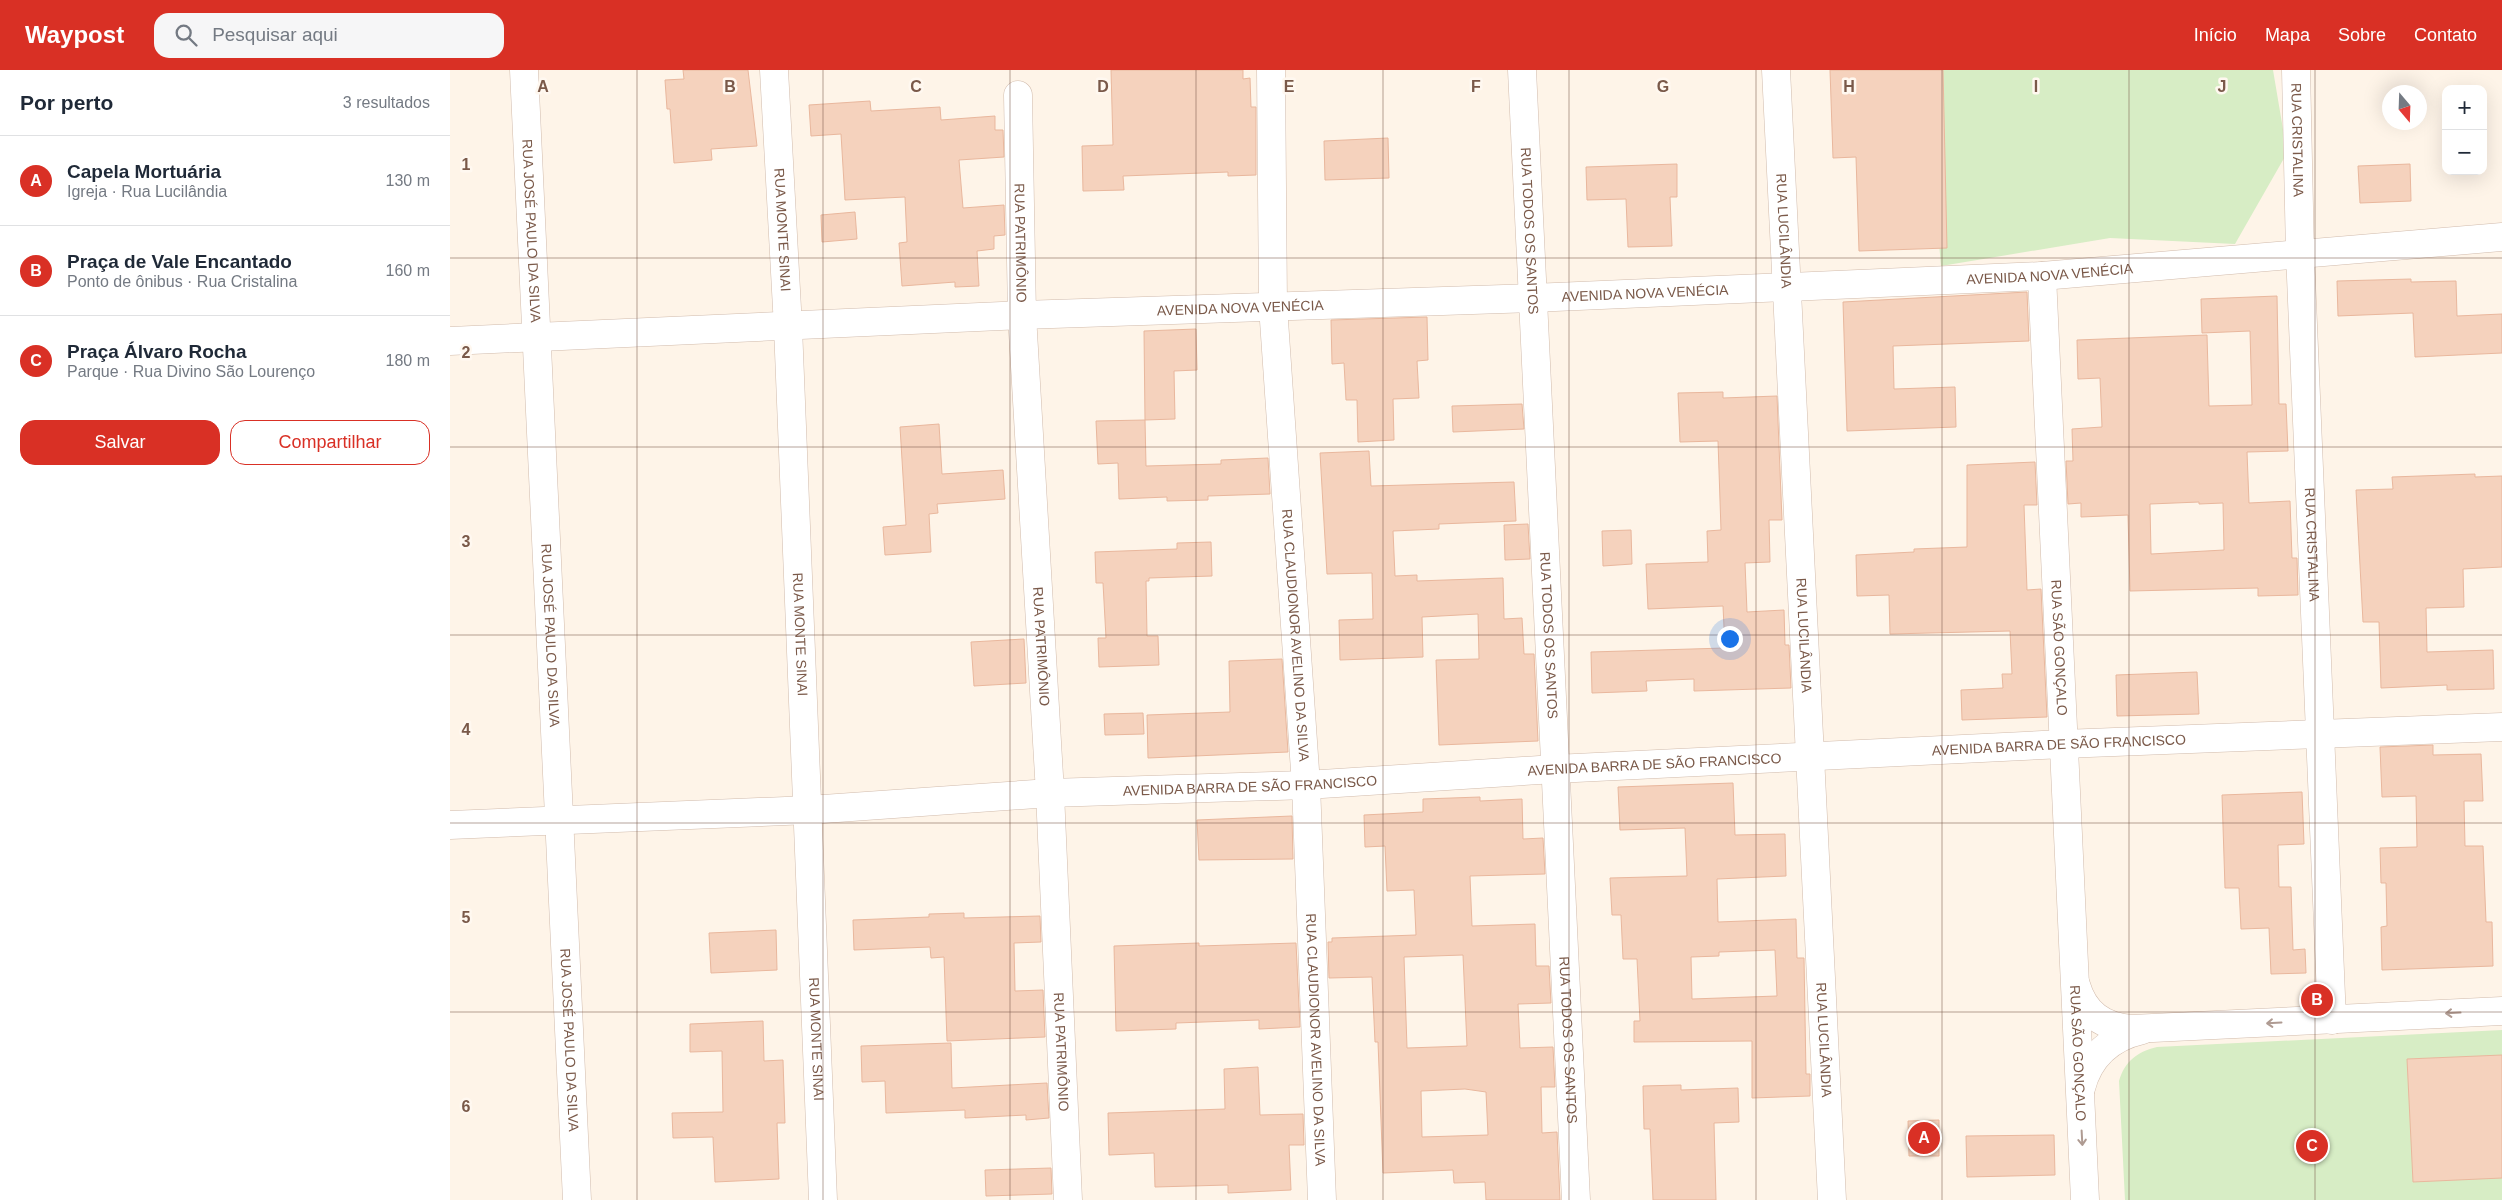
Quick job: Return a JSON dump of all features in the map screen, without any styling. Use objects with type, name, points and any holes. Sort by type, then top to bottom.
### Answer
[{"type":"street","name":"RUA JOSÉ PAULO DA SILVA","points":[[524,70],[577,1200]]},
{"type":"street","name":"RUA MONTE SINAI","points":[[774,70],[788,327],[823,1200]]},
{"type":"street","name":"RUA CLAUDIONOR AVELINO DA SILVA","points":[[1270,70],[1273,306],[1306,784],[1322,1200]]},
{"type":"street","name":"RUA TODOS OS SANTOS","points":[[1522,70],[1576,1200]]},
{"type":"street","name":"RUA LUCILÂNDIA","points":[[1776,70],[1832,1200]]},
{"type":"street","name":"RUA CRISTALINA","points":[[2296,70],[2300,253],[2332,1020]]},
{"type":"street","name":"RUA PATRIMÔNIO","points":[[1018,95],[1022,315],[1050,793],[1068,1200]]},
{"type":"street","name":"AVENIDA NOVA VENÉCIA","points":[[450,341],[1022,315],[1532,298],[2042,276],[2502,237]]},
{"type":"street","name":"RUA SÃO GONÇALO","points":[[2042,276],[2073,975],[2085,1200]]},
{"type":"street","name":"AVENIDA BARRA DE SÃO FRANCISCO","points":[[450,825],[808,810],[1050,793],[1306,784],[1555,769],[2063,744],[2502,727]]},
{"type":"street","points":[[2073,975],[2080,998],[2095,1018],[2119,1028],[2158,1028],[2502,1011]]},
{"type":"street","points":[[2080,1090],[2090,1064],[2110,1043],[2124,1034],[2158,1028]]},
{"type":"green space","points":[[1924,70],[2273,70],[2287,153],[2235,244],[2110,238],[1941,266]]},
{"type":"green space","points":[[2502,1030],[2502,1200],[2125,1200],[2119,1081],[2128,1063],[2143,1052],[2157,1047]]},
{"type":"building","points":[[683,70],[748,70],[757,146],[711,149],[712,160],[674,163],[670,109],[667,109],[665,80],[684,79]]},
{"type":"building","points":[[1111,70],[1243,70],[1243,79],[1250,78],[1251,107],[1256,107],[1256,175],[1228,176],[1228,172],[1123,176],[1124,190],[1083,191],[1082,146],[1113,145]]},
{"type":"building","points":[[1830,70],[1943,70],[1947,248],[1859,251],[1856,157],[1833,158]]},
{"type":"building","points":[[870,101],[871,111],[940,107],[941,120],[995,116],[995,130],[1003,130],[1004,157],[959,160],[963,208],[1004,205],[1005,235],[994,236],[994,249],[977,251],[979,286],[955,287],[955,282],[902,286],[899,243],[907,242],[905,197],[845,200],[841,134],[811,136],[809,105]]},
{"type":"building","points":[[1388,138],[1389,178],[1325,180],[1324,141]]},
{"type":"building","points":[[1677,164],[1677,197],[1670,197],[1672,246],[1628,247],[1626,199],[1587,200],[1586,167]]},
{"type":"building","points":[[2410,164],[2411,201],[2360,203],[2358,166]]},
{"type":"building","points":[[855,212],[857,239],[822,242],[821,215]]},
{"type":"building","points":[[2411,279],[2411,282],[2456,281],[2457,316],[2502,314],[2502,353],[2415,357],[2413,313],[2338,316],[2337,281]]},
{"type":"building","points":[[2027,292],[2029,341],[1893,346],[1894,389],[1955,387],[1956,427],[1847,431],[1843,302]]},
{"type":"building","points":[[2277,296],[2279,404],[2286,404],[2288,451],[2247,452],[2249,503],[2290,501],[2292,558],[2297,558],[2298,595],[2258,596],[2258,588],[2130,591],[2128,515],[2081,517],[2081,503],[2068,504],[2066,461],[2073,461],[2072,429],[2102,427],[2100,378],[2078,379],[2077,340],[2207,335],[2209,406],[2252,405],[2250,331],[2202,333],[2201,299]],"holes":[[[2199,502],[2199,504],[2223,503],[2224,550],[2151,554],[2150,504]]]},
{"type":"building","points":[[1427,317],[1428,360],[1417,361],[1419,398],[1393,399],[1394,440],[1358,442],[1357,400],[1346,400],[1344,363],[1332,364],[1331,320]]},
{"type":"building","points":[[1196,329],[1197,370],[1174,371],[1175,419],[1145,420],[1144,331]]},
{"type":"building","points":[[1723,392],[1723,398],[1777,396],[1782,520],[1769,520],[1770,562],[1745,563],[1747,612],[1784,610],[1785,645],[1789,645],[1791,688],[1694,691],[1694,679],[1646,681],[1647,691],[1592,693],[1591,652],[1725,648],[1723,606],[1648,609],[1646,564],[1708,562],[1707,531],[1721,530],[1718,441],[1680,442],[1678,393]]},
{"type":"building","points":[[1522,404],[1524,429],[1453,432],[1452,406]]},
{"type":"building","points":[[1145,420],[1146,466],[1221,464],[1221,460],[1268,458],[1270,494],[1208,496],[1208,500],[1167,501],[1167,497],[1119,499],[1118,463],[1098,464],[1096,421]]},
{"type":"building","points":[[939,424],[942,474],[1003,470],[1005,499],[937,504],[938,513],[929,514],[931,552],[885,555],[883,527],[906,525],[900,427]]},
{"type":"building","points":[[1369,451],[1371,486],[1514,482],[1516,521],[1439,524],[1439,529],[1393,531],[1395,576],[1417,575],[1417,581],[1503,578],[1504,619],[1522,618],[1524,654],[1534,654],[1538,741],[1439,745],[1436,660],[1479,659],[1478,614],[1422,617],[1423,657],[1340,660],[1339,620],[1373,619],[1372,573],[1327,574],[1320,453]]},
{"type":"building","points":[[2035,462],[2037,505],[2024,505],[2027,590],[2041,589],[2047,717],[1962,720],[1961,690],[2003,688],[2002,674],[2012,674],[2010,631],[1890,634],[1889,595],[1857,596],[1856,555],[1914,552],[1914,549],[1967,547],[1967,465]]},
{"type":"building","points":[[2475,474],[2475,477],[2502,476],[2502,567],[2463,569],[2464,607],[2426,608],[2427,652],[2493,650],[2494,689],[2447,690],[2447,685],[2381,688],[2379,622],[2363,622],[2356,490],[2393,489],[2392,477]]},
{"type":"building","points":[[1528,524],[1530,559],[1505,560],[1504,525]]},
{"type":"building","points":[[1631,530],[1632,564],[1603,566],[1602,531]]},
{"type":"building","points":[[1211,542],[1212,576],[1149,578],[1149,581],[1146,581],[1147,636],[1158,636],[1159,665],[1099,667],[1098,638],[1106,638],[1103,583],[1096,583],[1095,552],[1177,549],[1177,543]]},
{"type":"building","points":[[1024,639],[1026,683],[974,686],[971,642]]},
{"type":"building","points":[[1282,659],[1288,752],[1148,758],[1147,715],[1230,712],[1229,661]]},
{"type":"building","points":[[2197,672],[2199,714],[2117,716],[2116,675]]},
{"type":"building","points":[[1143,713],[1144,734],[1105,735],[1104,714]]},
{"type":"building","points":[[2433,745],[2433,755],[2481,754],[2483,801],[2464,801],[2465,846],[2483,846],[2486,922],[2492,922],[2493,966],[2382,970],[2381,927],[2387,926],[2386,883],[2381,883],[2380,848],[2417,847],[2416,796],[2382,797],[2380,747]]},
{"type":"building","points":[[1733,783],[1735,835],[1785,834],[1786,876],[1717,879],[1718,922],[1796,919],[1797,958],[1804,958],[1806,1074],[1810,1074],[1810,1096],[1752,1098],[1752,1041],[1634,1042],[1634,1021],[1640,1021],[1637,959],[1623,959],[1621,915],[1612,915],[1610,878],[1687,876],[1685,828],[1620,830],[1618,787]],"holes":[[[1775,950],[1777,996],[1692,999],[1691,957],[1719,956],[1719,952]]]},
{"type":"building","points":[[2302,792],[2304,844],[2278,845],[2279,887],[2291,887],[2293,950],[2305,949],[2306,973],[2271,974],[2269,928],[2241,929],[2239,888],[2225,888],[2222,795]]},
{"type":"building","points":[[1480,797],[1480,801],[1522,799],[1523,839],[1543,838],[1545,874],[1470,876],[1472,926],[1535,924],[1536,966],[1549,966],[1551,1003],[1518,1004],[1520,1048],[1553,1047],[1555,1087],[1541,1087],[1542,1133],[1557,1132],[1560,1200],[1486,1200],[1485,1182],[1454,1183],[1453,1170],[1383,1173],[1378,1042],[1375,1042],[1372,977],[1329,978],[1328,942],[1332,942],[1332,938],[1416,935],[1414,890],[1387,891],[1385,846],[1365,847],[1364,815],[1423,812],[1423,799]],"holes":[[[1463,955],[1467,1046],[1407,1048],[1404,957]],[[1465,1089],[1486,1092],[1488,1135],[1422,1137],[1421,1091]]]},
{"type":"building","points":[[1292,816],[1293,859],[1199,860],[1197,820]]},
{"type":"building","points":[[964,913],[964,918],[1040,916],[1041,942],[1014,943],[1015,991],[1043,990],[1045,1037],[947,1041],[944,957],[931,958],[930,947],[854,950],[853,920],[929,917],[929,914]]},
{"type":"building","points":[[776,930],[777,970],[711,973],[709,933]]},
{"type":"building","points":[[1199,943],[1199,946],[1296,943],[1300,1027],[1259,1029],[1259,1020],[1176,1023],[1176,1029],[1116,1031],[1114,946]]},
{"type":"building","points":[[763,1021],[764,1061],[783,1060],[785,1123],[777,1123],[779,1179],[715,1182],[713,1137],[673,1138],[672,1113],[723,1112],[722,1051],[690,1052],[690,1024]]},
{"type":"building","points":[[951,1043],[952,1088],[1047,1083],[1049,1118],[1026,1120],[1026,1115],[965,1118],[965,1110],[886,1113],[885,1081],[862,1082],[861,1046]]},
{"type":"building","points":[[2502,1055],[2502,1178],[2413,1182],[2407,1059]]},
{"type":"building","points":[[1258,1067],[1260,1115],[1303,1114],[1304,1145],[1289,1145],[1291,1190],[1228,1193],[1228,1185],[1155,1187],[1154,1153],[1109,1155],[1108,1113],[1225,1109],[1224,1069]]},
{"type":"building","points":[[1681,1085],[1681,1090],[1738,1088],[1739,1122],[1714,1123],[1716,1200],[1653,1200],[1650,1129],[1644,1129],[1643,1086]]},
{"type":"building","points":[[1939,1120],[1939,1156],[1909,1156],[1908,1121]]},
{"type":"building","points":[[2054,1135],[2055,1175],[1967,1177],[1966,1136]]},
{"type":"building","points":[[1051,1168],[1052,1194],[986,1196],[985,1170]]},
{"type":"place","name":"Praça de Vale Encantado","points":[[2317,1000]]},
{"type":"place","name":"Capela Mortuária","points":[[1924,1138]]},
{"type":"place","name":"Praça Álvaro Rocha","points":[[2312,1146]]}]
